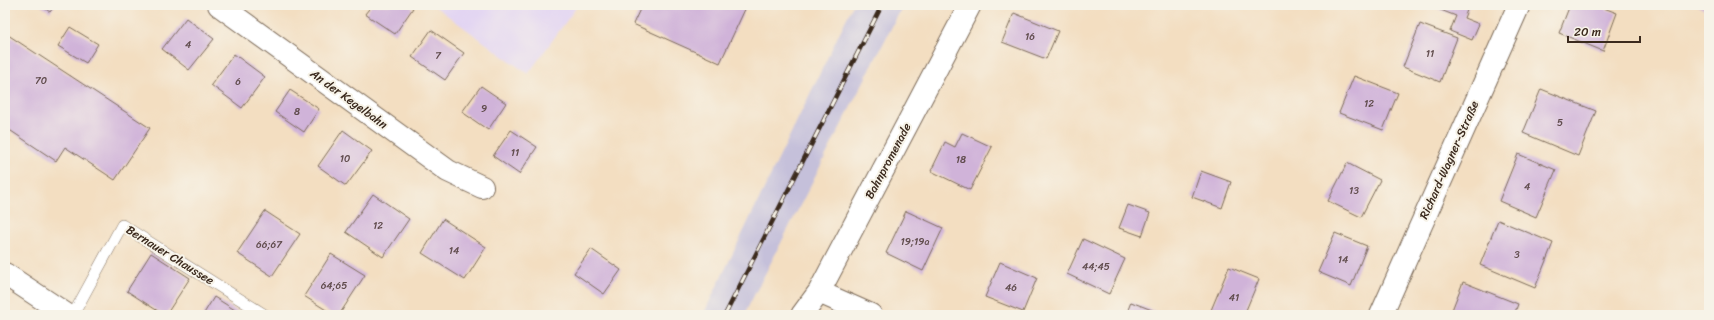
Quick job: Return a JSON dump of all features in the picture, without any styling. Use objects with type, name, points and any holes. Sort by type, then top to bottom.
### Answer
[{"type":"street","name":"An der Kegelbahn","points":[[219,5],[448,171],[482,187]]},
{"type":"street","name":"Bahnpromenade","points":[[802,315],[819,292],[970,5]]},
{"type":"street","name":"Richard-Wagner-Straße","points":[[1381,315],[1518,5]]},
{"type":"street","points":[[5,274],[67,315]]},
{"type":"street","points":[[819,292],[871,315]]},
{"type":"lane","name":"Bernauer Chaussee","points":[[73,315],[122,225],[265,315]]},
{"type":"shaded area","points":[[433,5],[578,5],[528,74]]},
{"type":"shaded area","points":[[853,5],[903,5],[744,315],[703,315]]},
{"type":"building","points":[[40,5],[55,5],[50,12]]},
{"type":"building","points":[[372,5],[408,5],[413,8],[395,34],[365,14]]},
{"type":"building","points":[[642,5],[747,5],[720,63],[633,24]]},
{"type":"building","points":[[1428,5],[1469,5],[1464,18],[1479,24],[1472,40],[1450,31],[1456,16]]},
{"type":"building","points":[[1570,5],[1596,5],[1617,13],[1603,51],[1559,33]]},
{"type":"building","points":[[1696,5],[1709,5],[1709,12]]},
{"type":"building","points":[[1014,13],[1058,31],[1046,59],[1002,42]]},
{"type":"building","points":[[186,18],[214,39],[189,70],[162,49]]},
{"type":"building","points":[[1420,24],[1457,38],[1440,82],[1403,67]]},
{"type":"building","points":[[70,27],[98,44],[86,63],[58,46]]},
{"type":"building","points":[[431,30],[464,53],[445,80],[412,57]]},
{"type":"building","points":[[5,33],[150,128],[115,180],[65,147],[56,161],[5,127]]},
{"type":"building","points":[[234,54],[265,77],[242,108],[211,85]]},
{"type":"building","points":[[1354,76],[1398,93],[1383,130],[1339,113]]},
{"type":"building","points":[[481,86],[506,103],[488,130],[462,112]]},
{"type":"building","points":[[1541,89],[1596,111],[1578,156],[1523,133]]},
{"type":"building","points":[[290,90],[319,109],[304,132],[275,112]]},
{"type":"building","points":[[343,130],[372,151],[346,186],[318,166]]},
{"type":"building","points":[[511,130],[537,147],[519,174],[493,156]]},
{"type":"building","points":[[962,133],[992,147],[970,190],[931,171],[945,142],[955,147]]},
{"type":"building","points":[[1518,154],[1556,170],[1536,217],[1499,201]]},
{"type":"building","points":[[1347,163],[1380,180],[1361,217],[1328,201]]},
{"type":"building","points":[[1201,171],[1231,182],[1222,208],[1192,197]]},
{"type":"building","points":[[373,194],[409,219],[383,257],[346,232]]},
{"type":"building","points":[[1128,205],[1150,213],[1142,236],[1119,228]]},
{"type":"building","points":[[265,211],[300,234],[272,276],[237,253]]},
{"type":"building","points":[[906,211],[943,228],[923,271],[886,253]]},
{"type":"building","points":[[443,219],[486,247],[465,280],[422,253]]},
{"type":"building","points":[[1498,220],[1553,243],[1535,288],[1480,265]]},
{"type":"building","points":[[1335,233],[1367,246],[1351,286],[1318,272]]},
{"type":"building","points":[[1083,239],[1125,259],[1109,294],[1067,274]]},
{"type":"building","points":[[591,249],[621,270],[604,294],[574,273]]},
{"type":"building","points":[[151,253],[190,278],[166,315],[127,291]]},
{"type":"building","points":[[331,254],[365,275],[339,315],[334,315],[304,296]]},
{"type":"building","points":[[1000,262],[1037,278],[1023,312],[985,297]]},
{"type":"building","points":[[1229,267],[1259,279],[1244,315],[1209,315]]},
{"type":"building","points":[[1463,282],[1518,304],[1514,315],[1450,315]]},
{"type":"building","points":[[214,297],[243,315],[203,315]]},
{"type":"building","points":[[1131,302],[1165,315],[1126,315]]},
{"type":"railway","points":[[725,315],[882,5]]}]
